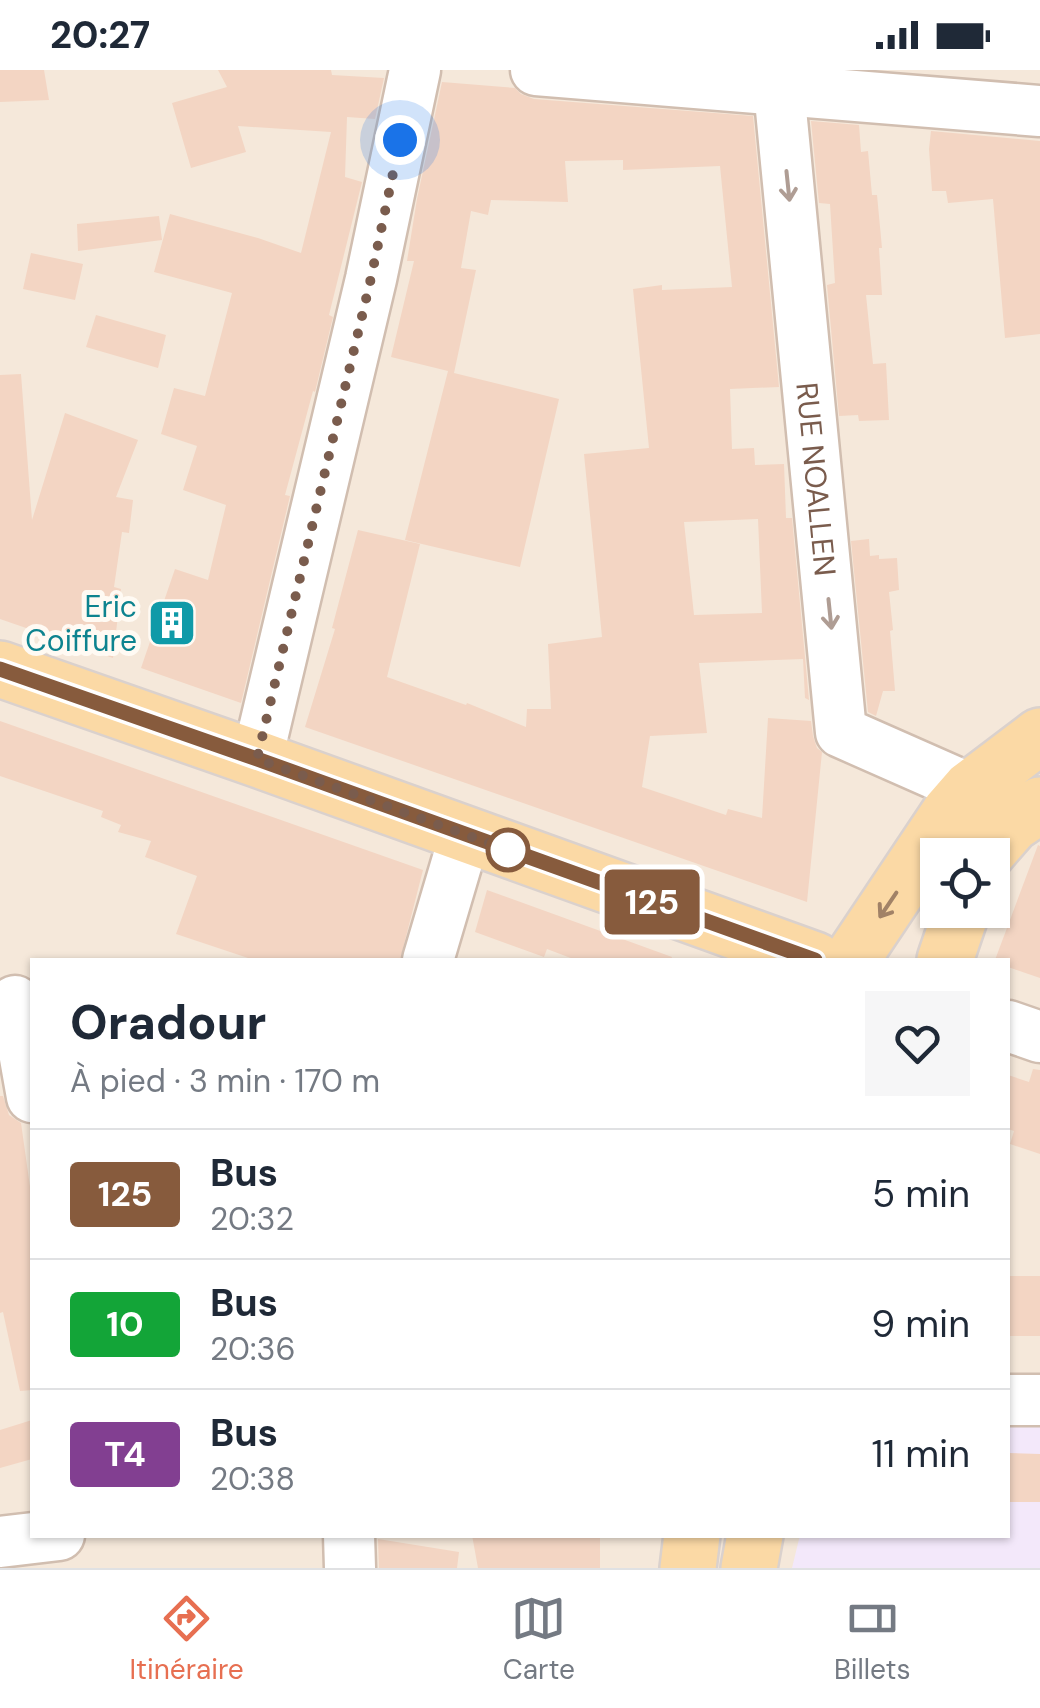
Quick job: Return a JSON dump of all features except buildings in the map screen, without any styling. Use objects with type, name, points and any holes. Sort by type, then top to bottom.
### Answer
[{"type":"main road","points":[[0,670],[809,958]]},
{"type":"main road","points":[[852,958],[950,812],[970,790],[1040,736]]},
{"type":"main road","points":[[1000,838],[1012,824],[1040,805]]},
{"type":"main road","points":[[947,958],[956,928]]},
{"type":"main road","points":[[688,1568],[692,1538]]},
{"type":"main road","points":[[749,1568],[754,1538]]},
{"type":"street","points":[[257,759],[371,278],[415,70]]},
{"type":"street","points":[[536,70],[779,88],[973,88],[1040,111]]},
{"type":"street","name":"RUE NOALLEN","points":[[779,88],[841,732],[970,790]]},
{"type":"street","points":[[429,958],[465,835]]},
{"type":"street","points":[[15,1002],[30,1086]]},
{"type":"street","points":[[1010,1027],[1040,1038]]},
{"type":"street","points":[[1010,1400],[1040,1400]]},
{"type":"street","points":[[0,1542],[34,1538]]},
{"type":"street","points":[[349,1538],[350,1568]]},
{"type":"shaded area","points":[[0,70],[1040,70],[1040,1568],[0,1568]]},
{"type":"shaded area","points":[[1010,1426],[1040,1427],[1040,1568],[792,1568],[799,1538],[1010,1538]]},
{"type":"bus line","name":"125","points":[[0,669],[809,958]]},
{"type":"place","name":"Eric Coiffure","points":[[172,623]]},
{"type":"route","points":[[400,140],[257,759],[508,850]]}]
